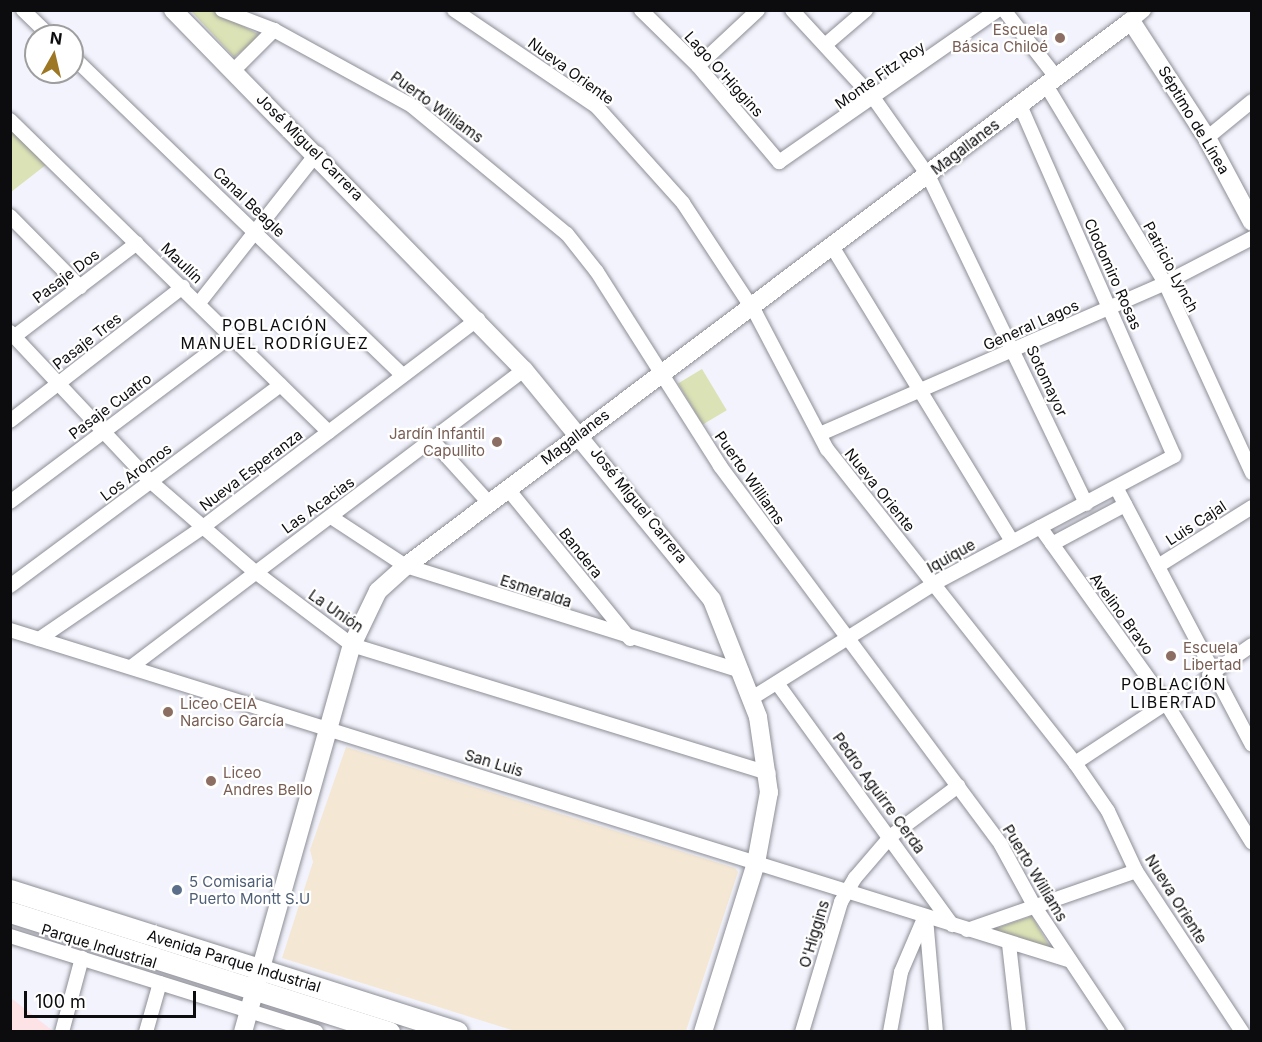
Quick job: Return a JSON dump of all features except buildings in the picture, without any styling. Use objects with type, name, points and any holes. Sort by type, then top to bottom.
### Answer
[{"type":"main road","name":"Avenida Parque Industrial","points":[[10,890],[74,918],[256,989],[389,1032]]},
{"type":"main road","points":[[10,912],[48,924],[61,919],[74,918]]},
{"type":"main road","name":"Avenida Parque Industrial","points":[[74,918],[262,969],[458,1032]]},
{"type":"street","points":[[23,10],[38,24]]},
{"type":"street","name":"José Miguel Carrera","points":[[173,10],[317,153],[477,319],[579,432],[700,580],[752,698],[769,773],[756,863],[703,1032]]},
{"type":"street","name":"Puerto Williams","points":[[222,10],[274,30],[403,100],[549,217],[597,272],[720,466],[1001,845],[1035,907],[1118,1032]]},
{"type":"street","name":"Nueva Oriente","points":[[454,10],[476,16],[597,107],[643,154],[683,203],[752,309],[820,434],[1075,763],[1112,818],[1137,871],[1242,1032]]},
{"type":"street","name":"Lago O'Higgins","points":[[641,10],[699,66],[779,162]]},
{"type":"street","points":[[699,66],[758,10]]},
{"type":"street","name":"Sotomayor","points":[[792,10],[875,100],[928,175],[1015,350],[1086,504]]},
{"type":"street","points":[[825,45],[866,10]]},
{"type":"street","name":"Monte Fitz Roy","points":[[779,162],[875,100],[998,10]]},
{"type":"street","name":"Patricio Lynch","points":[[1004,10],[1051,81],[1165,283],[1251,472]]},
{"type":"street","name":"Magallanes","points":[[243,1032],[352,645],[378,591],[406,566],[579,432],[752,309],[1137,16]]},
{"type":"street","name":"Séptimo de Línea","points":[[1137,16],[1208,138],[1251,222]]},
{"type":"street","points":[[234,70],[274,30]]},
{"type":"street","name":"Canal Beagle","points":[[84,67],[255,229],[401,374]]},
{"type":"street","points":[[1208,138],[1251,100]]},
{"type":"street","name":"Clodomiro Rosas","points":[[1020,106],[1174,456]]},
{"type":"street","name":"Maullín","points":[[10,120],[329,432]]},
{"type":"street","points":[[199,303],[317,153]]},
{"type":"street","points":[[10,216],[80,286]]},
{"type":"street","name":"General Lagos","points":[[820,434],[1165,283],[1251,238]]},
{"type":"street","name":"Pasaje Dos","points":[[13,334],[137,243]]},
{"type":"street","points":[[833,248],[923,390],[1012,541]]},
{"type":"street","name":"Pasaje Tres","points":[[10,421],[183,287]]},
{"type":"street","name":"Nueva Esperanza","points":[[39,639],[203,527],[329,432],[401,374],[477,319]]},
{"type":"street","name":"La Unión","points":[[13,334],[61,382],[150,481],[254,571],[352,645],[769,773]]},
{"type":"street","name":"Pasaje Cuatro","points":[[10,502],[231,336]]},
{"type":"street","name":"Las Acacias","points":[[131,667],[254,571],[331,517],[524,370]]},
{"type":"street","name":"Los Aromos","points":[[10,586],[281,385]]},
{"type":"street","points":[[431,439],[489,503]]},
{"type":"street","name":"Iquique","points":[[752,698],[935,583],[1012,541],[1117,489],[1174,456]]},
{"type":"street","name":"Bandera","points":[[507,488],[630,639]]},
{"type":"street","points":[[1117,489],[1251,745]]},
{"type":"street","points":[[1052,544],[1125,505]]},
{"type":"street","name":"Luis Cajal","points":[[1158,566],[1251,507]]},
{"type":"street","name":"Esmeralda","points":[[331,517],[406,566],[630,639],[742,671]]},
{"type":"street","name":"Avelino Bravo","points":[[1040,527],[1166,703],[1251,843]]},
{"type":"street","name":"San Luis","points":[[10,630],[926,916],[1009,944],[1071,961]]},
{"type":"street","points":[[1212,674],[1251,645]]},
{"type":"street","name":"Pedro Aguirre Cerda","points":[[777,683],[891,836],[952,925]]},
{"type":"street","points":[[1075,763],[1180,694]]},
{"type":"street","name":"O'Higgins","points":[[802,1032],[846,891],[891,836],[958,786]]},
{"type":"street","points":[[967,930],[1137,871]]},
{"type":"street","points":[[890,1032],[901,972],[926,916]]},
{"type":"street","points":[[926,916],[936,1032]]},
{"type":"street","name":"Parque Industrial","points":[[10,936],[316,1032]]},
{"type":"street","points":[[1009,944],[1019,1032]]},
{"type":"street","points":[[62,1032],[82,958]]},
{"type":"street","points":[[146,1032],[160,983]]},
{"type":"shaded area","points":[[346,747],[735,868],[738,872],[686,1031],[515,1031],[282,958],[313,862],[310,850]]},
{"type":"shaded area","points":[[11,998],[53,1031],[11,1031]]},
{"type":"green space","points":[[214,11],[260,37],[234,57],[192,12]]},
{"type":"green space","points":[[11,128],[47,164],[11,192]]},
{"type":"green space","points":[[702,369],[727,410],[703,425],[678,383]]},
{"type":"green space","points":[[1032,916],[1051,949],[991,931],[994,929]]},
{"type":"tunnel","points":[[1180,694],[1209,675]]},
{"type":"place","name":"Escuela Básica Chiloé","points":[[1060,38]]},
{"type":"place","name":"Jardín Infantil Capullito","points":[[497,442]]},
{"type":"place","name":"Escuela Libertad","points":[[1171,656]]},
{"type":"place","name":"Liceo CEIA Narciso García","points":[[168,712]]},
{"type":"place","name":"Liceo Andres Bello","points":[[211,781]]},
{"type":"place","name":"5 Comisaria Puerto Montt S.U","points":[[177,890]]},
{"type":"district","name":"POBLACIÓN MANUEL RODRÍGUEZ","points":[[275,334]]},
{"type":"district","name":"POBLACIÓN LIBERTAD","points":[[1174,693]]}]
